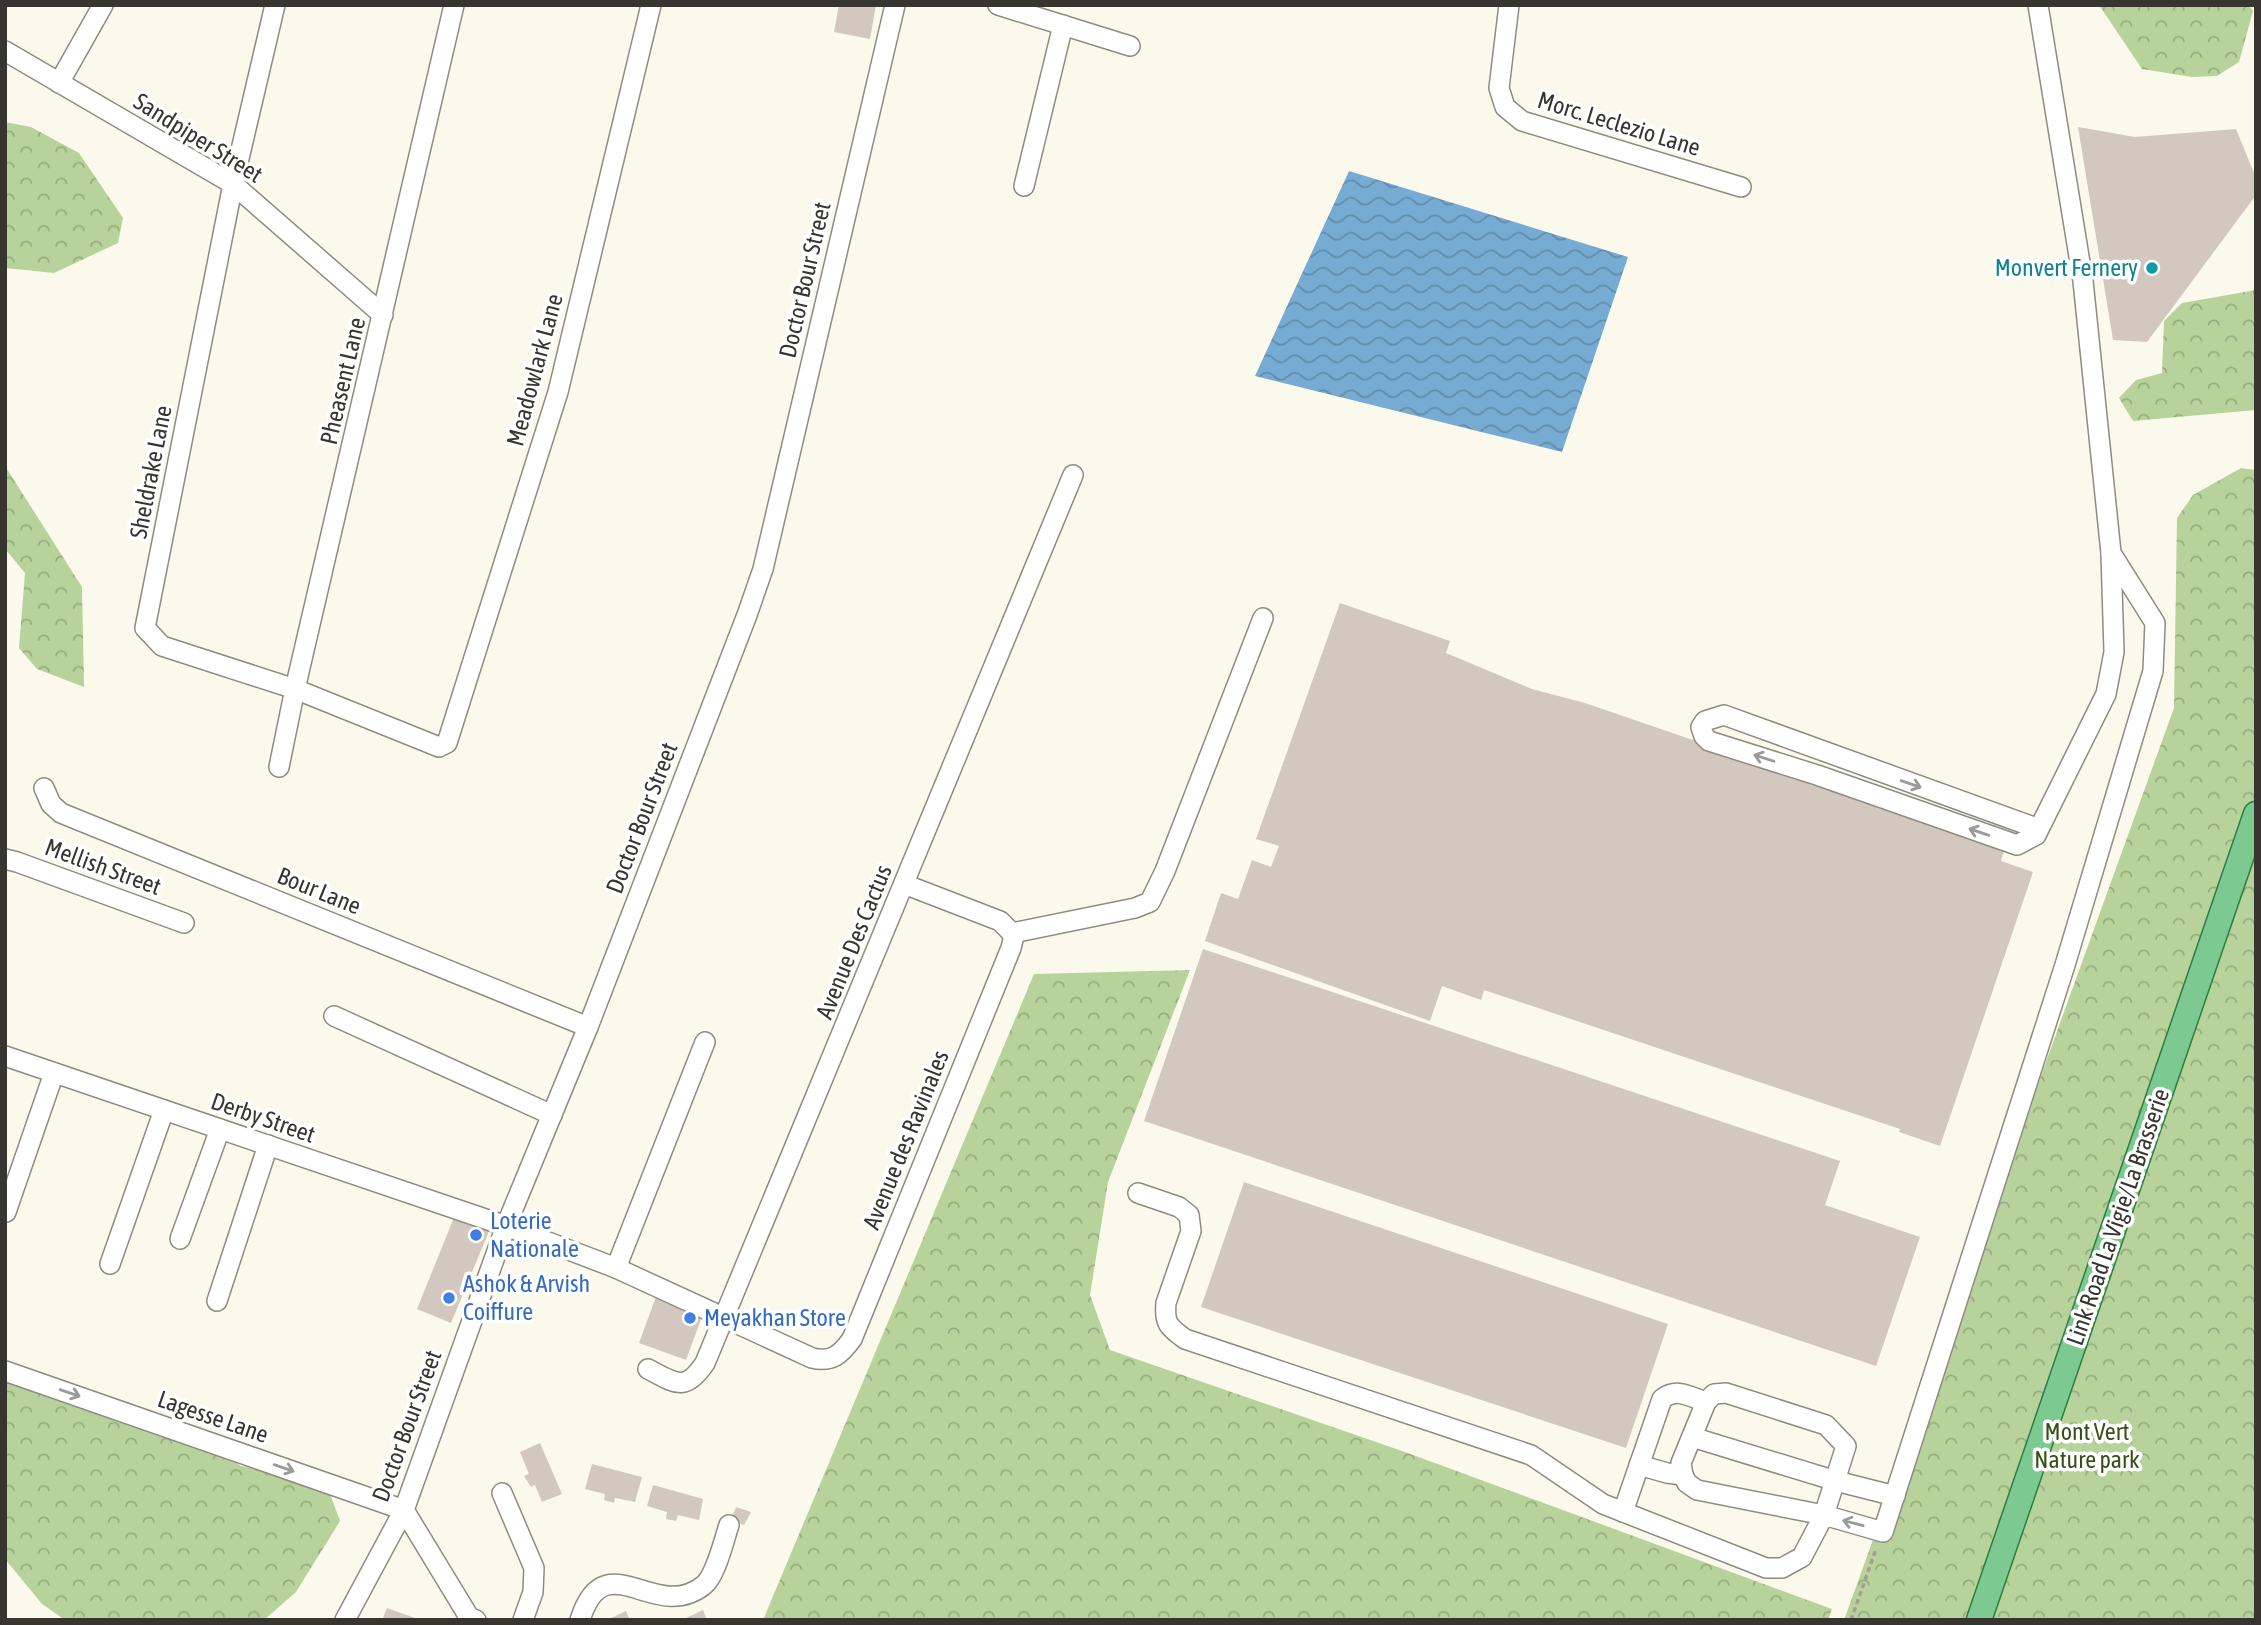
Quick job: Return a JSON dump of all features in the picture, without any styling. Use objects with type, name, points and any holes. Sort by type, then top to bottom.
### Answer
[{"type":"main road","name":"Link Road La Vigie/La Brasserie","points":[[1979,1620],[2256,814]]},
{"type":"street","points":[[59,83],[103,5]]},
{"type":"street","name":"Sheldrake Lane","points":[[275,5],[233,184],[145,628],[162,646],[295,689],[439,747],[446,743]]},
{"type":"street","name":"Meadowlark Lane","points":[[446,743],[558,392],[651,5]]},
{"type":"street","name":"Doctor Bour Street","points":[[345,1620],[404,1510],[506,1226],[588,1027],[763,569],[895,5]]},
{"type":"street","points":[[998,5],[1130,46]]},
{"type":"street","name":"Morc. Leclezio Lane","points":[[1509,5],[1499,88],[1505,107],[1522,121],[1741,187]]},
{"type":"street","points":[[2038,5],[2083,281],[2111,553],[2113,652],[2106,694],[2039,829],[2036,835],[2017,845],[1709,741],[1701,727],[1705,721],[1724,715],[2039,829]]},
{"type":"street","name":"Pheasent Lane","points":[[279,767],[383,315],[450,6]]},
{"type":"street","points":[[1024,186],[1063,25]]},
{"type":"street","name":"Sandpiper Street","points":[[5,51],[233,184],[383,315]]},
{"type":"street","name":"Avenue Des Cactus","points":[[648,1370],[674,1382],[691,1381],[705,1363],[1073,475]]},
{"type":"street","points":[[1138,1193],[1179,1207],[1189,1215],[1191,1231],[1166,1303],[1165,1316],[1170,1328],[1185,1339],[1531,1454],[1603,1504],[1766,1568],[1782,1568],[1802,1557],[1824,1515],[1846,1446],[1826,1425],[1726,1393],[1714,1394],[1706,1402],[1681,1463],[1687,1483],[1696,1490],[1824,1515],[1883,1532],[2065,965],[2153,671],[2155,623],[2111,553]]},
{"type":"street","points":[[904,884],[1000,921],[1012,933],[1136,908],[1150,902],[1165,871],[1263,618]]},
{"type":"street","points":[[1867,793],[1875,771]]},
{"type":"street","name":"Bour Lane","points":[[44,788],[51,804],[61,813],[588,1027]]},
{"type":"street","name":"Mellish Street","points":[[5,859],[184,923]]},
{"type":"street","name":"Avenue des Ravinales","points":[[834,1358],[852,1339],[1011,948],[1012,933]]},
{"type":"street","points":[[334,1016],[552,1115]]},
{"type":"street","points":[[616,1268],[705,1042]]},
{"type":"street","name":"Derby Street","points":[[5,1056],[506,1226],[616,1268],[812,1358],[834,1358]]},
{"type":"street","points":[[6,1212],[54,1073]]},
{"type":"street","points":[[110,1265],[164,1110]]},
{"type":"street","points":[[180,1239],[220,1129]]},
{"type":"street","points":[[217,1301],[268,1145]]},
{"type":"street","name":"Lagesse Lane","points":[[5,1371],[404,1510]]},
{"type":"street","points":[[1623,1512],[1662,1399],[1670,1392],[1676,1392],[1706,1402]]},
{"type":"street","points":[[1692,1437],[1895,1496]]},
{"type":"street","points":[[1639,1465],[1683,1475]]},
{"type":"street","points":[[502,1493],[534,1568],[534,1592],[523,1620]]},
{"type":"street","points":[[404,1510],[471,1619]]},
{"type":"street","points":[[580,1620],[591,1594],[602,1585],[615,1583],[672,1597],[705,1585],[729,1525]]},
{"type":"path","points":[[1851,1620],[1883,1532]]},
{"type":"green space","points":[[2099,5],[2249,5],[2253,11],[2239,62],[2217,76],[2192,77],[2142,69]]},
{"type":"green space","points":[[5,122],[31,127],[79,153],[123,218],[118,243],[54,273],[5,268]]},
{"type":"green space","points":[[2256,290],[2256,410],[2133,421],[2119,398],[2136,380],[2162,373],[2164,321],[2182,303]]},
{"type":"green space","points":[[5,466],[82,587],[84,687],[37,669],[19,648],[25,573],[5,549]]},
{"type":"green space","name":"Mont Vert Nature park","points":[[2241,468],[2256,470],[2256,1620],[1844,1620],[2174,708],[2177,518],[2193,495]]},
{"type":"green space","points":[[1190,970],[1108,1182],[1090,1295],[1110,1350],[1405,1452],[1832,1609],[1828,1620],[763,1620],[1034,974]]},
{"type":"green space","points":[[5,1375],[163,1418],[241,1466],[304,1473],[329,1491],[340,1521],[296,1592],[264,1620],[65,1620],[42,1604],[5,1559]]},
{"type":"water","points":[[1349,171],[1628,257],[1562,452],[1255,376]]},
{"type":"building","points":[[839,5],[876,5],[870,39],[834,32]]},
{"type":"building","name":"Monvert Fernery","points":[[2078,127],[2135,137],[2236,129],[2256,178],[2256,195],[2147,342],[2113,340]]},
{"type":"building","points":[[1340,603],[1450,641],[1446,653],[1532,689],[1585,703],[2005,847],[2001,861],[2033,872],[1940,1146],[1899,1132],[1900,1129],[1484,990],[1481,1000],[1442,986],[1430,1021],[1205,941],[1221,893],[1238,899],[1252,860],[1271,867],[1279,846],[1256,839]]},
{"type":"building","points":[[1203,949],[1840,1161],[1825,1205],[1920,1237],[1876,1366],[1144,1121]]},
{"type":"building","points":[[1244,1182],[1668,1324],[1626,1448],[1201,1307]]},
{"type":"building","points":[[457,1210],[492,1224],[451,1323],[417,1309]]},
{"type":"building","points":[[657,1294],[704,1311],[686,1360],[639,1343]]},
{"type":"building","points":[[540,1443],[562,1494],[542,1502],[535,1485],[531,1487],[524,1476],[529,1474],[520,1452]]},
{"type":"building","points":[[592,1464],[642,1477],[635,1502],[615,1498],[614,1503],[604,1500],[605,1494],[585,1489]]},
{"type":"building","points":[[653,1485],[703,1499],[699,1520],[678,1515],[676,1521],[666,1519],[667,1512],[647,1506]]},
{"type":"building","points":[[736,1507],[751,1512],[744,1525],[731,1520]]},
{"type":"building","points":[[387,1608],[418,1619],[418,1620],[382,1620]]},
{"type":"building","points":[[703,1610],[707,1620],[682,1620]]},
{"type":"building","points":[[626,1611],[630,1620],[607,1620]]},
{"type":"place","name":"Monvert Fernery","points":[[2152,268]]},
{"type":"place","name":"Loterie Nationale","points":[[476,1235]]},
{"type":"place","name":"Ashok & Arvish Coiffure","points":[[449,1298]]},
{"type":"place","name":"Meyakhan Store","points":[[690,1318]]}]
